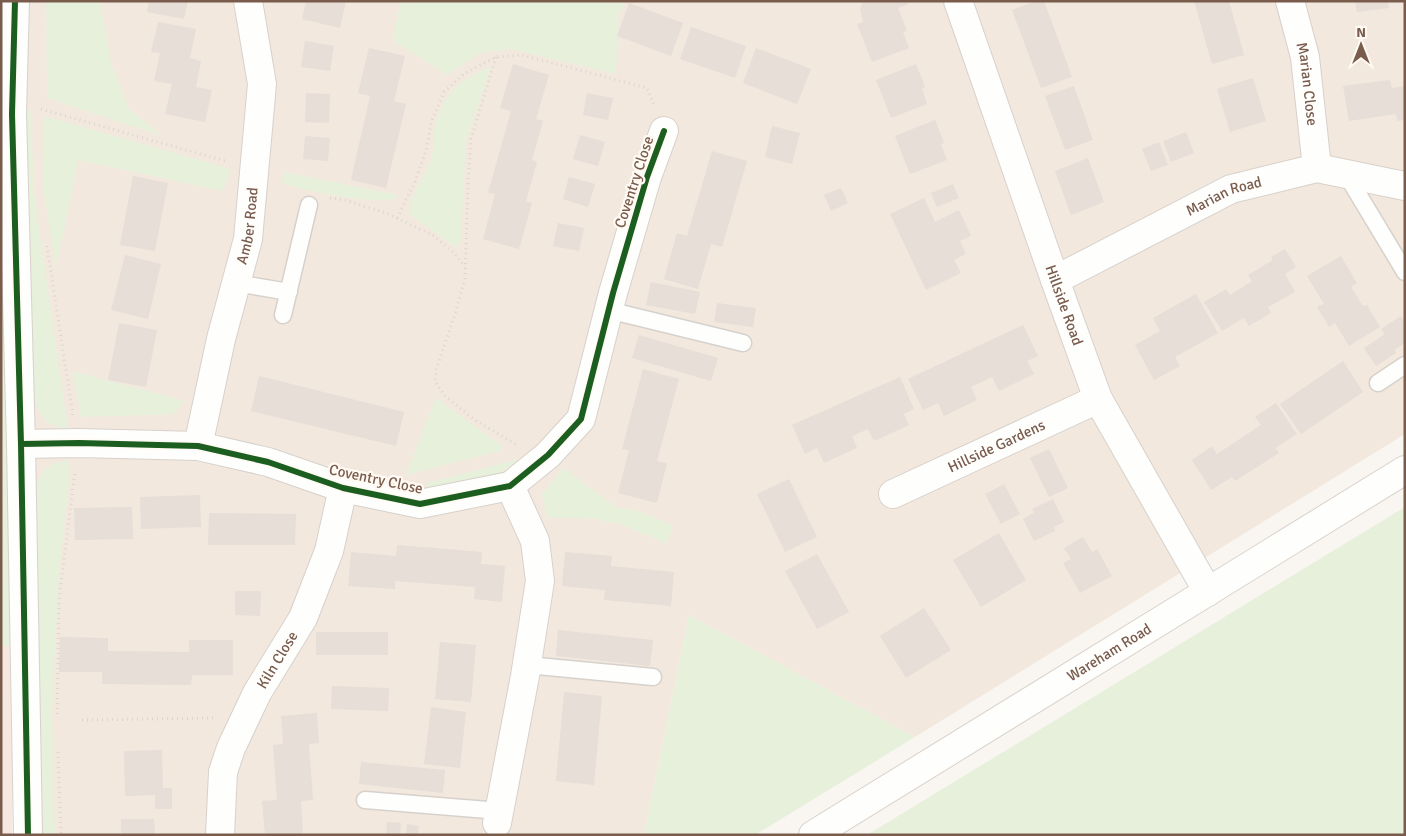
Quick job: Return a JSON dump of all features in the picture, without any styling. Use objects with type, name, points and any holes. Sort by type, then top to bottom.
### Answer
[{"type":"street","points":[[15,1],[7,114],[21,444],[28,835]]},
{"type":"street","name":"Amber Road","points":[[198,446],[220,339],[248,239],[262,84],[248,1]]},
{"type":"street","name":"Hillside Road","points":[[958,1],[1098,399],[1208,592]]},
{"type":"street","name":"Marian Close","points":[[1290,1],[1305,57],[1317,168]]},
{"type":"street","name":"Coventry Close","points":[[21,444],[79,443],[198,446],[268,462],[343,488],[420,504],[510,486],[548,455],[581,420],[608,310],[647,177],[664,130]]},
{"type":"street","name":"Marian Road","points":[[1055,280],[1232,188],[1317,168],[1405,186]]},
{"type":"street","name":"Hillside Gardens","points":[[893,494],[1098,399]]},
{"type":"street","name":"Wareham Road","points":[[813,835],[1405,470]]},
{"type":"street","points":[[498,817],[527,665],[540,580],[535,541],[510,486]]},
{"type":"street","name":"Kiln Close","points":[[220,835],[223,772],[231,748],[257,692],[303,618],[329,551],[343,488]]},
{"type":"lane","points":[[1346,174],[1405,272]]},
{"type":"lane","points":[[283,315],[310,205]]},
{"type":"lane","points":[[236,283],[289,292]]},
{"type":"lane","points":[[608,310],[743,343]]},
{"type":"lane","points":[[1378,383],[1405,365]]},
{"type":"lane","points":[[527,665],[653,677]]},
{"type":"lane","points":[[364,800],[498,817]]},
{"type":"path","points":[[397,218],[418,174],[426,151],[431,123],[444,92],[465,73],[496,57],[522,55],[647,88],[664,130]]},
{"type":"path","points":[[496,57],[471,139],[465,279],[436,370],[435,382],[445,396],[475,420],[518,445],[512,452]]},
{"type":"path","points":[[47,244],[79,443],[59,600],[57,720]]},
{"type":"path","points":[[82,720],[244,718]]},
{"type":"path","points":[[58,749],[61,835]]},
{"type":"shaded area","points":[[1,1],[1405,1],[1405,434],[915,737],[689,615],[644,835],[42,835],[40,754],[1,233]]},
{"type":"shaded area","points":[[1,646],[13,646],[12,835],[1,835]]},
{"type":"green space","points":[[46,1],[100,1],[111,63],[129,109],[162,136],[47,98]]},
{"type":"green space","points":[[401,1],[626,1],[618,15],[616,74],[511,49],[480,53],[447,75],[392,40]]},
{"type":"green space","points":[[491,66],[466,143],[460,246],[455,247],[409,213],[415,190],[431,160],[435,127],[444,102],[456,87]]},
{"type":"green space","points":[[21,108],[31,111],[34,193],[68,429],[53,425],[44,418],[33,394]]},
{"type":"green space","points":[[44,116],[231,169],[223,191],[78,160],[56,270],[44,191]]},
{"type":"green space","points":[[284,172],[398,195],[396,199],[368,200],[324,194],[282,183]]},
{"type":"green space","points":[[1,233],[13,646],[1,646]]},
{"type":"green space","points":[[72,371],[185,401],[173,414],[81,417]]},
{"type":"green space","points":[[436,398],[501,445],[502,450],[406,475]]},
{"type":"green space","points":[[68,459],[70,475],[59,573],[52,711],[55,835],[44,835],[34,491],[42,473],[46,469]]},
{"type":"green space","points":[[518,459],[518,463],[485,480],[430,488],[424,484]]},
{"type":"green space","points":[[563,468],[617,508],[640,511],[673,526],[667,544],[623,525],[596,519],[547,517],[542,494]]},
{"type":"green space","points":[[1405,507],[1405,835],[867,835]]},
{"type":"green space","points":[[689,615],[915,737],[755,835],[644,835]]},
{"type":"building","points":[[149,1],[188,1],[184,19],[147,12]]},
{"type":"building","points":[[306,1],[346,1],[340,28],[302,19]]},
{"type":"building","points":[[863,1],[907,1],[908,4],[898,8],[907,31],[903,32],[909,48],[872,62],[857,24],[863,22],[860,9]]},
{"type":"building","points":[[1036,1],[1044,1],[1072,77],[1041,88],[1012,10]]},
{"type":"building","points":[[1194,1],[1229,1],[1244,55],[1212,64]]},
{"type":"building","points":[[1355,1],[1388,1],[1389,8],[1357,12]]},
{"type":"building","points":[[629,3],[683,23],[671,56],[617,36]]},
{"type":"building","points":[[158,22],[196,29],[190,58],[201,61],[196,87],[212,90],[205,122],[165,114],[172,84],[154,81],[160,53],[151,52]]},
{"type":"building","points":[[691,27],[746,46],[735,78],[680,59]]},
{"type":"building","points":[[305,41],[334,46],[330,71],[301,67]]},
{"type":"building","points":[[369,48],[405,56],[394,101],[406,104],[386,188],[351,180],[370,96],[358,93]]},
{"type":"building","points":[[756,48],[811,69],[797,104],[743,83]]},
{"type":"building","points":[[513,64],[549,75],[536,119],[543,121],[532,160],[537,162],[526,201],[532,203],[519,249],[483,239],[495,194],[488,193],[511,111],[500,108]]},
{"type":"building","points":[[916,64],[925,87],[922,89],[927,104],[891,118],[876,80]]},
{"type":"building","points":[[1253,78],[1266,121],[1230,132],[1217,89]]},
{"type":"building","points":[[1390,80],[1392,88],[1405,86],[1405,120],[1397,121],[1396,114],[1349,121],[1343,86]]},
{"type":"building","points":[[1074,86],[1093,140],[1065,150],[1045,96]]},
{"type":"building","points":[[306,93],[330,94],[329,123],[305,122]]},
{"type":"building","points":[[587,93],[613,98],[608,120],[583,115]]},
{"type":"building","points":[[935,120],[944,143],[941,144],[947,160],[910,174],[895,136]]},
{"type":"building","points":[[772,126],[800,133],[792,164],[765,157]]},
{"type":"building","points":[[1186,132],[1194,153],[1171,162],[1163,141]]},
{"type":"building","points":[[580,135],[605,142],[598,166],[573,159]]},
{"type":"building","points":[[305,136],[330,138],[328,161],[303,159]]},
{"type":"building","points":[[1159,142],[1168,165],[1151,171],[1142,149]]},
{"type":"building","points":[[712,151],[747,161],[722,247],[711,244],[698,289],[664,279],[677,233],[687,236]]},
{"type":"building","points":[[1088,158],[1104,202],[1071,215],[1055,171]]},
{"type":"building","points":[[133,176],[168,183],[155,251],[120,245]]},
{"type":"building","points":[[569,177],[595,184],[588,207],[563,199]]},
{"type":"building","points":[[953,184],[959,198],[937,207],[931,193]]},
{"type":"building","points":[[841,188],[848,203],[831,211],[824,195]]},
{"type":"building","points":[[924,198],[935,222],[959,210],[971,236],[960,241],[966,254],[954,260],[961,273],[926,290],[890,214]]},
{"type":"building","points":[[558,223],[584,228],[579,251],[553,246]]},
{"type":"building","points":[[1285,249],[1296,267],[1285,274],[1295,292],[1268,307],[1271,313],[1249,326],[1244,318],[1222,331],[1204,302],[1226,289],[1230,295],[1252,281],[1248,275],[1273,260],[1271,257]]},
{"type":"building","points":[[125,255],[161,264],[148,319],[111,310]]},
{"type":"building","points":[[1341,256],[1357,283],[1351,287],[1363,306],[1367,305],[1380,327],[1349,346],[1335,323],[1329,327],[1317,307],[1324,304],[1307,276]]},
{"type":"building","points":[[651,282],[700,292],[695,314],[646,305]]},
{"type":"building","points":[[1196,294],[1218,333],[1175,357],[1180,366],[1154,380],[1135,345],[1160,331],[1153,318]]},
{"type":"building","points":[[717,303],[756,308],[753,327],[714,322]]},
{"type":"building","points":[[1401,316],[1405,323],[1405,343],[1395,350],[1396,353],[1376,366],[1364,348],[1385,334],[1381,329]]},
{"type":"building","points":[[119,323],[157,330],[146,387],[108,380]]},
{"type":"building","points":[[1023,325],[1038,356],[1027,361],[1034,374],[999,391],[992,377],[971,387],[977,400],[944,416],[938,403],[923,410],[908,379]]},
{"type":"building","points":[[639,335],[718,358],[711,381],[632,358]]},
{"type":"building","points":[[1343,361],[1363,392],[1301,434],[1280,404]]},
{"type":"building","points":[[643,369],[679,379],[657,461],[667,463],[657,503],[618,493],[629,450],[622,449]]},
{"type":"building","points":[[259,376],[404,412],[396,446],[251,411]]},
{"type":"building","points":[[900,377],[914,409],[904,414],[909,425],[874,441],[868,429],[852,436],[857,448],[824,463],[817,448],[805,454],[792,425]]},
{"type":"building","points":[[1276,403],[1297,434],[1275,448],[1279,453],[1235,481],[1232,477],[1211,490],[1192,460],[1212,446],[1217,454],[1261,425],[1255,417]]},
{"type":"building","points":[[1049,449],[1068,488],[1049,497],[1030,458]]},
{"type":"building","points":[[789,479],[817,537],[785,552],[757,494]]},
{"type":"building","points":[[1004,484],[1020,514],[1001,524],[985,494]]},
{"type":"building","points":[[200,495],[201,527],[141,529],[140,497]]},
{"type":"building","points":[[1053,499],[1064,522],[1054,527],[1055,531],[1034,541],[1023,519],[1034,513],[1032,509]]},
{"type":"building","points":[[132,507],[133,539],[75,540],[74,508]]},
{"type":"building","points":[[209,513],[296,514],[295,545],[208,545]]},
{"type":"building","points":[[999,533],[1026,580],[981,607],[953,560]]},
{"type":"building","points":[[1083,537],[1092,552],[1097,549],[1112,576],[1080,593],[1063,563],[1071,559],[1064,548]]},
{"type":"building","points":[[397,545],[482,552],[481,564],[505,566],[502,602],[474,599],[475,587],[395,581],[395,589],[348,586],[351,552],[396,556]]},
{"type":"building","points":[[565,552],[612,556],[611,566],[674,572],[671,606],[604,600],[605,590],[562,586]]},
{"type":"building","points":[[817,554],[849,612],[817,629],[785,571]]},
{"type":"building","points":[[235,591],[261,591],[260,616],[235,615]]},
{"type":"building","points":[[924,608],[951,650],[906,678],[880,636]]},
{"type":"building","points":[[558,630],[653,640],[650,666],[556,656]]},
{"type":"building","points":[[316,632],[388,632],[388,655],[316,655]]},
{"type":"building","points":[[60,637],[108,638],[108,651],[189,652],[189,640],[233,640],[233,675],[192,675],[191,685],[102,684],[102,672],[59,672]]},
{"type":"building","points":[[440,642],[476,645],[471,702],[435,699]]},
{"type":"building","points":[[332,686],[389,688],[388,711],[331,709]]},
{"type":"building","points":[[564,692],[602,696],[594,785],[556,781]]},
{"type":"building","points":[[431,707],[466,712],[460,768],[424,764]]},
{"type":"building","points":[[317,713],[319,743],[309,744],[313,800],[301,801],[303,835],[265,835],[262,801],[277,800],[273,745],[283,744],[281,716]]},
{"type":"building","points":[[162,750],[163,788],[172,788],[172,809],[155,809],[155,795],[125,796],[124,751]]},
{"type":"building","points":[[361,762],[445,770],[443,793],[359,784]]},
{"type":"building","points":[[121,819],[154,819],[155,835],[121,835]]},
{"type":"building","points":[[387,822],[401,823],[400,835],[386,835]]},
{"type":"building","points":[[407,824],[419,826],[418,835],[406,835]]},
{"type":"cycle path","points":[[15,1],[12,114],[21,444],[28,835]]},
{"type":"cycle path","points":[[21,444],[79,443],[198,446],[268,462],[343,488],[420,504],[510,486],[548,455],[581,419],[613,293],[647,177],[664,131]]}]
